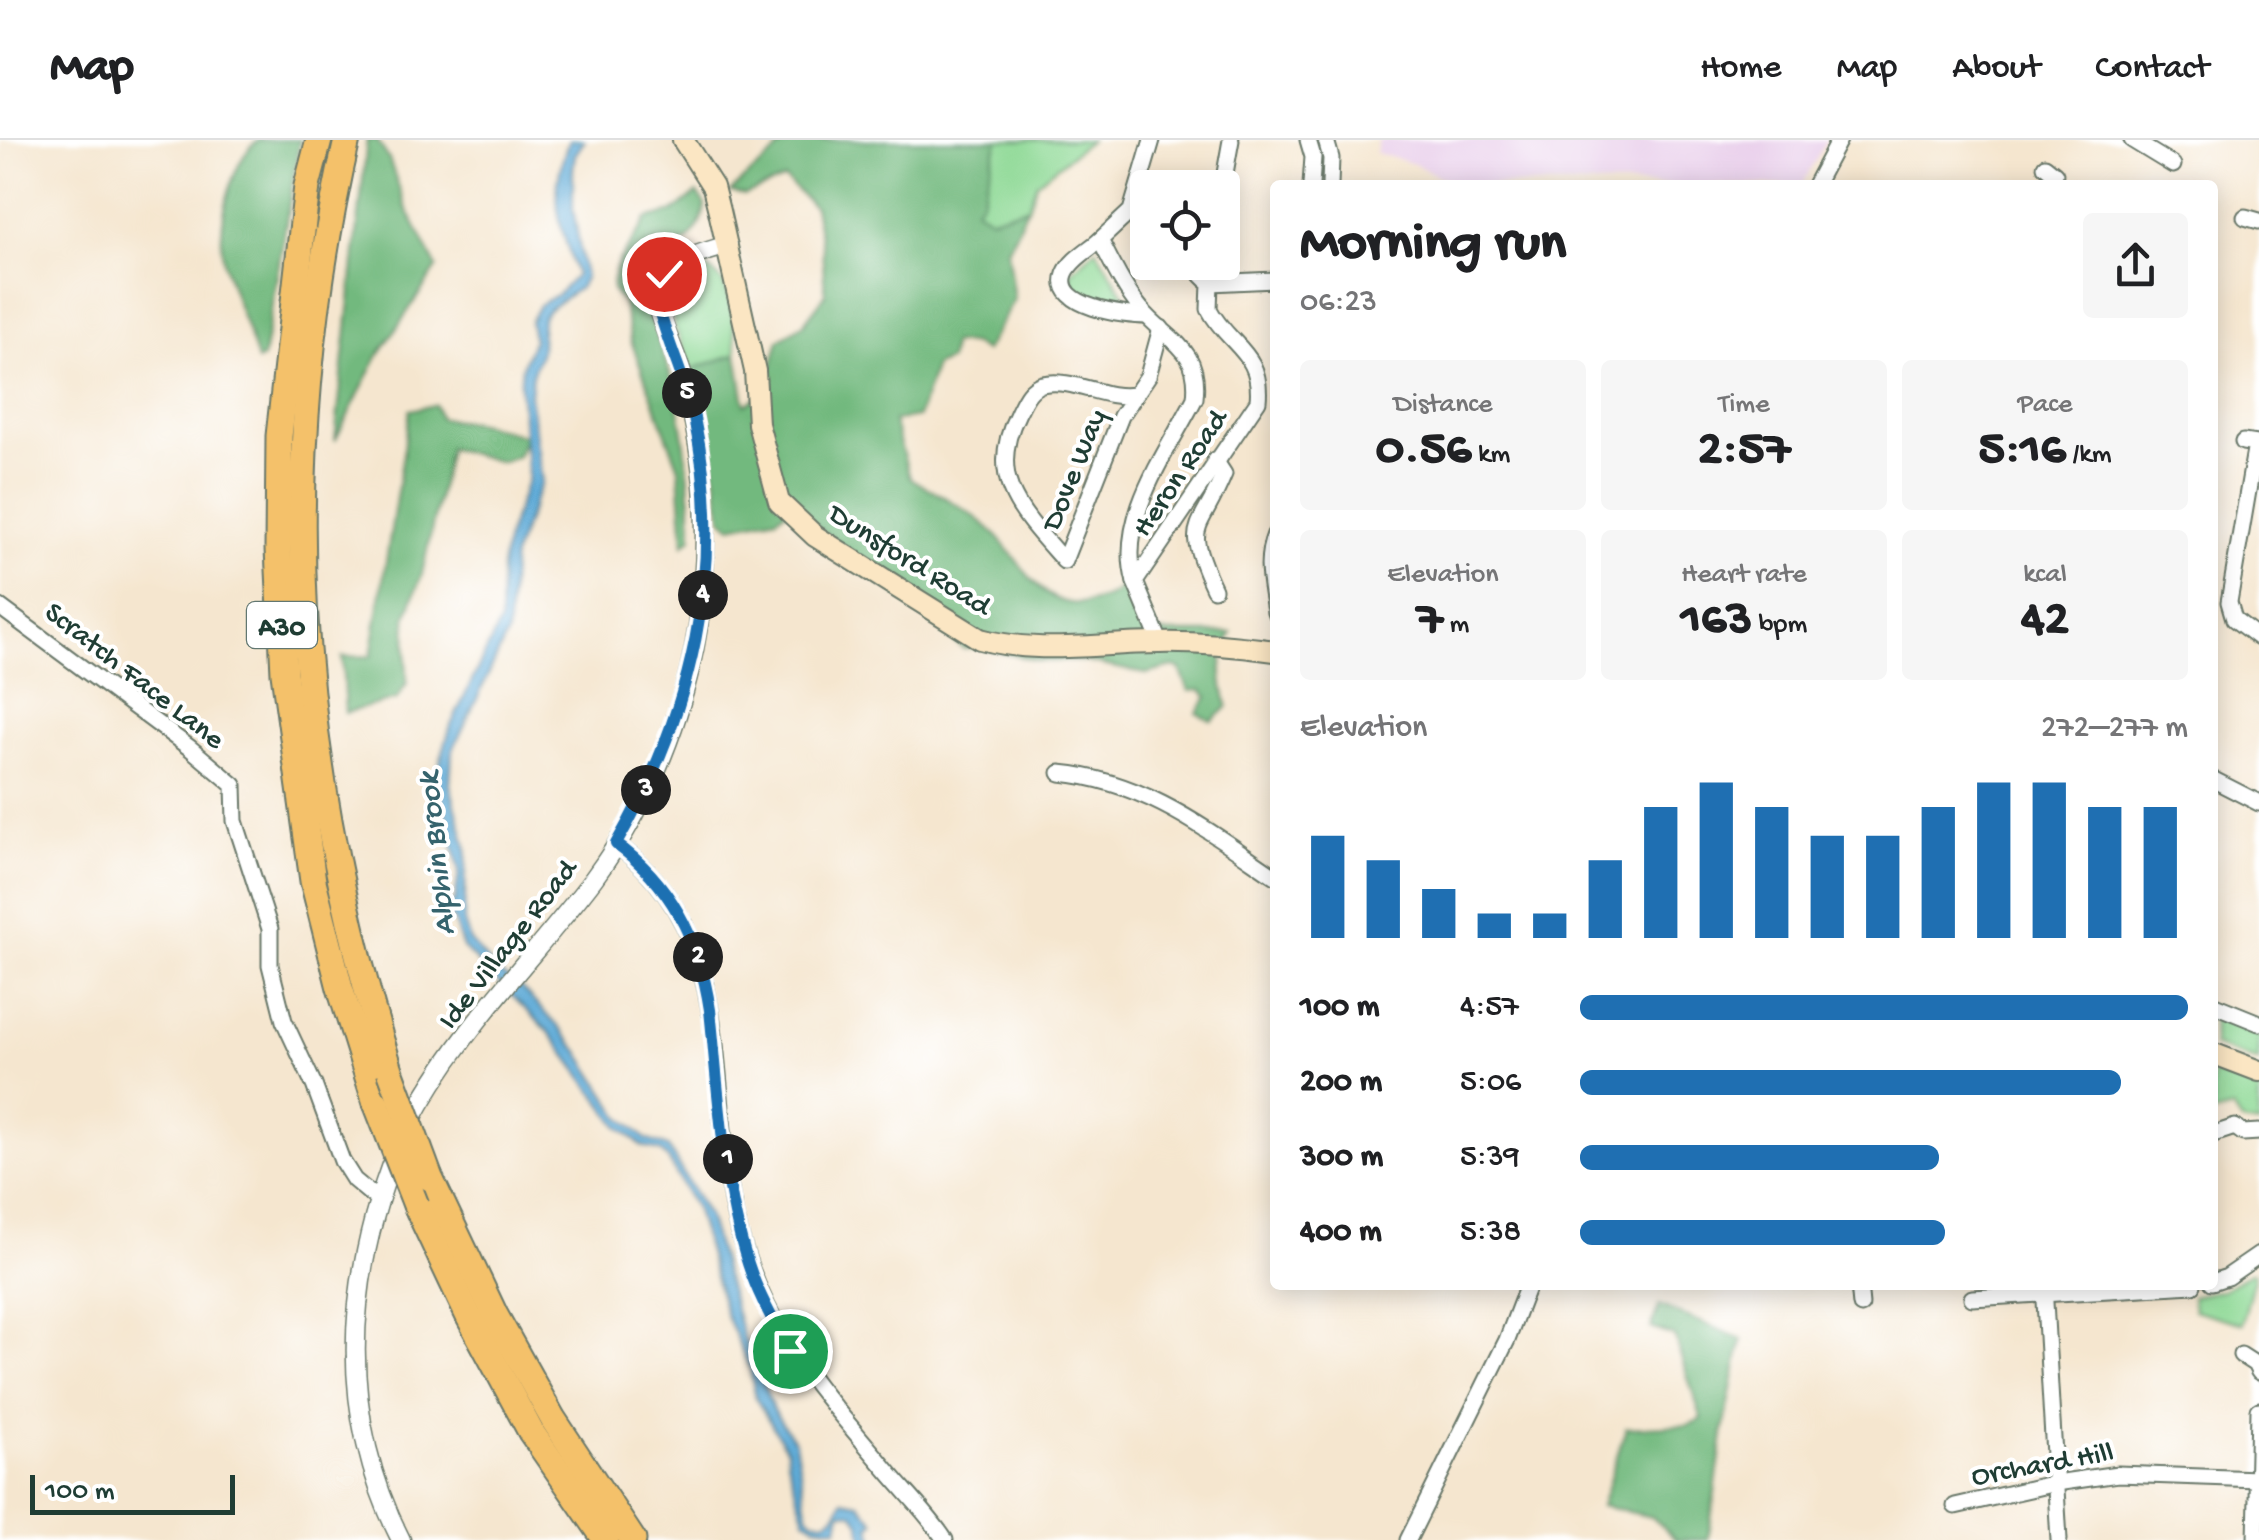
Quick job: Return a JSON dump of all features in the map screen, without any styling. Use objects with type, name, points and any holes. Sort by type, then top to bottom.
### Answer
[{"type":"highway","name":"A30","points":[[319,140],[302,224],[279,436],[278,549],[284,672],[313,881],[340,988],[376,1103],[416,1205],[469,1318],[532,1432],[606,1540]]},
{"type":"highway","name":"A30","points":[[347,140],[327,230],[309,358],[301,468],[302,591],[309,681],[334,856],[362,977],[390,1070],[430,1178],[495,1314],[553,1419],[634,1540]]},
{"type":"main road","name":"Dunsford Road","points":[[683,140],[712,187],[728,244],[744,311],[766,462],[779,502],[816,536],[980,639],[1002,645],[1052,648],[1217,643],[1270,650]]},
{"type":"main road","points":[[2218,1055],[2259,1071]]},
{"type":"street","points":[[1147,316],[1076,301],[1064,286],[1066,270],[1130,211],[1152,140]]},
{"type":"street","points":[[1226,170],[1231,140]]},
{"type":"street","points":[[1308,140],[1313,157],[1312,180]]},
{"type":"street","points":[[1326,140],[1331,158],[1330,180]]},
{"type":"street","points":[[1817,180],[1839,140]]},
{"type":"street","points":[[2132,140],[2174,165]]},
{"type":"street","points":[[1100,240],[1128,291],[1147,316],[1188,355],[1196,386],[1195,398],[1136,517],[1130,556],[1135,582]]},
{"type":"street","name":"Ide Village Road","points":[[401,1540],[371,1470],[355,1351],[362,1268],[378,1200],[418,1106],[490,1005],[596,875],[664,753],[696,646],[704,589],[702,468],[694,419],[655,288],[676,263],[728,244]]},
{"type":"street","name":"Heron Road","points":[[1160,642],[1135,582],[1255,409],[1259,381],[1251,360],[1208,309],[1207,280]]},
{"type":"street","points":[[1210,283],[1270,281]]},
{"type":"street","name":"Dove Way","points":[[1134,395],[1115,396],[1052,383],[1037,385],[1011,427],[1004,458],[1006,484],[1064,562],[1120,416],[1148,376],[1161,328]]},
{"type":"street","points":[[2252,444],[2229,602],[2234,620],[2259,638]]},
{"type":"street","points":[[1214,588],[1197,552],[1194,533],[1224,474],[1216,460]]},
{"type":"street","points":[[1270,548],[1270,586]]},
{"type":"street","name":"Scratch Face Lane","points":[[0,606],[234,785],[236,821],[270,929],[270,965],[284,1021],[314,1085],[342,1161],[354,1180],[378,1200]]},
{"type":"street","points":[[1060,774],[1086,776],[1170,805],[1270,873]]},
{"type":"street","points":[[2218,782],[2259,804]]},
{"type":"street","points":[[616,844],[672,900],[706,978],[737,1224],[767,1311],[790,1351],[822,1393],[930,1516],[945,1540]]},
{"type":"street","points":[[2218,1006],[2259,1023]]},
{"type":"street","points":[[2218,1133],[2234,1127],[2242,1133],[2259,1132]]},
{"type":"street","points":[[2218,1280],[2259,1254]]},
{"type":"street","points":[[1408,1540],[1506,1340],[1526,1290]]},
{"type":"street","points":[[1860,1290],[1861,1305]]},
{"type":"street","points":[[1972,1298],[2036,1290]]},
{"type":"street","points":[[2044,1290],[2059,1540]]},
{"type":"street","points":[[2242,1356],[2256,1364],[2259,1372]]},
{"type":"street","points":[[2256,1540],[2259,1410]]},
{"type":"street","name":"Orchard Hill","points":[[1956,1506],[2056,1483],[2118,1474],[2258,1479]]},
{"type":"shaded area","points":[[1379,140],[1827,140],[1805,180],[1447,180],[1414,164],[1376,153]]},
{"type":"green space","points":[[259,140],[300,140],[263,358],[257,361],[224,263],[222,233],[233,179],[249,149]]},
{"type":"green space","points":[[367,140],[377,140],[389,159],[406,207],[437,268],[378,356],[335,441]]},
{"type":"green space","points":[[786,140],[998,140],[982,200],[975,208],[991,218],[1028,207],[1007,250],[1014,299],[985,351],[972,344],[952,343],[949,360],[935,366],[918,417],[893,421],[910,478],[989,528],[1032,580],[1057,599],[1090,602],[1116,592],[1123,585],[1136,601],[1145,633],[1232,633],[1222,669],[1228,707],[1212,721],[1197,713],[1208,697],[1201,690],[1189,691],[1180,669],[1146,674],[1083,661],[1040,661],[977,647],[964,649],[793,506],[777,517],[732,526],[722,518],[692,369],[737,354],[745,404],[765,391],[779,340],[803,324],[825,295],[814,207],[785,179],[745,195],[731,192]]},
{"type":"green space","points":[[998,140],[1090,140],[1037,182],[1028,207],[991,218],[975,208],[982,200]]},
{"type":"green space","points":[[697,193],[705,205],[696,229],[642,281],[648,312],[673,385],[683,434],[692,538],[684,544],[679,468],[631,341],[623,303],[612,290],[620,260],[646,219],[673,212]]},
{"type":"green space","points":[[1096,249],[1134,311],[1083,300],[1073,293],[1070,273]]},
{"type":"green space","points":[[699,266],[720,279],[726,290],[737,354],[692,369],[674,325],[669,294],[673,281],[682,272]]},
{"type":"green space","points":[[435,405],[440,418],[481,423],[525,436],[517,457],[501,462],[449,448],[422,574],[406,618],[407,683],[397,699],[345,713],[342,657],[371,656],[410,410]]},
{"type":"green space","points":[[2218,1011],[2259,1028],[2259,1062],[2218,1048]]},
{"type":"green space","points":[[2218,1075],[2259,1087],[2259,1125],[2242,1122],[2233,1109],[2218,1113]]},
{"type":"green space","points":[[2252,1272],[2255,1274],[2242,1324],[2194,1310],[2192,1296],[2222,1290]]},
{"type":"green space","points":[[1659,1305],[1742,1339],[1708,1540],[1677,1540],[1652,1517],[1601,1506],[1626,1428],[1688,1425],[1702,1419],[1674,1336],[1651,1328]]},
{"type":"water","points":[[569,140],[585,140],[575,155],[573,208],[585,277],[579,288],[542,318],[541,351],[530,395],[542,481],[513,557],[507,635],[452,752],[450,785],[467,849],[464,921],[470,941],[499,973],[521,988],[578,1050],[620,1116],[646,1139],[668,1147],[708,1216],[743,1337],[773,1410],[795,1442],[808,1514],[814,1520],[825,1521],[836,1514],[843,1500],[859,1503],[875,1522],[870,1526],[875,1540],[863,1540],[860,1523],[853,1513],[841,1512],[838,1528],[815,1525],[805,1519],[787,1450],[756,1399],[750,1369],[726,1316],[696,1211],[669,1161],[660,1151],[642,1146],[619,1127],[549,1032],[463,948],[453,919],[445,911],[455,901],[459,870],[438,780],[440,762],[451,725],[500,622],[501,567],[528,478],[520,387],[522,366],[533,340],[530,322],[539,305],[558,294],[576,275],[557,193]]},
{"type":"route","points":[[664,274],[658,280],[655,294],[682,371],[702,468],[706,528],[704,589],[696,646],[682,702],[664,753],[616,844],[672,900],[706,978],[737,1224],[767,1311],[790,1351]]},
{"type":"water label","name":"Alphin Brook","points":[[434,854]]}]
